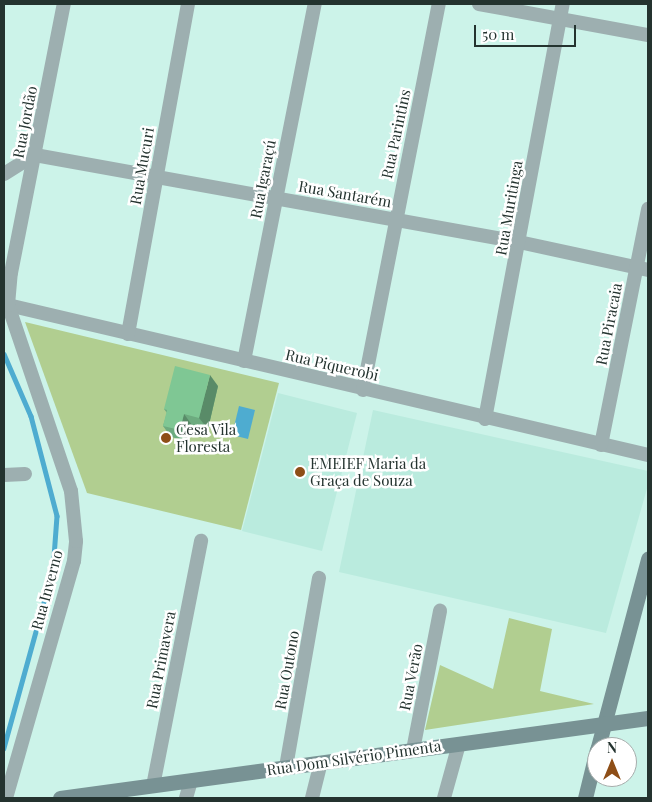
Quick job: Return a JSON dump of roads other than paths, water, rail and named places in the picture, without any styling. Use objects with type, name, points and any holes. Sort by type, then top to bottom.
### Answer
[{"type":"street","name":"Rua Jordão","points":[[8,305],[11,273],[36,156],[64,4]]},
{"type":"street","name":"Rua Mucuri","points":[[128,334],[188,4]]},
{"type":"street","name":"Rua Igaraçú","points":[[244,361],[314,4]]},
{"type":"street","name":"Rua Parintins","points":[[363,390],[439,4]]},
{"type":"street","points":[[479,4],[648,35]]},
{"type":"street","name":"Rua Muritinga","points":[[485,418],[563,4]]},
{"type":"street","points":[[4,174],[36,156]]},
{"type":"street","name":"Rua Santarém","points":[[36,156],[519,242],[643,269]]},
{"type":"street","name":"Rua Piracaia","points":[[601,445],[643,269],[648,209]]},
{"type":"street","name":"Rua Piquerobi","points":[[8,305],[363,390],[648,455]]},
{"type":"street","name":"Rua Inverno","points":[[6,798],[74,561],[76,541],[71,491],[8,305]]},
{"type":"street","points":[[4,475],[25,474]]},
{"type":"street","name":"Rua Primavera","points":[[153,786],[201,540]]},
{"type":"street","points":[[600,737],[645,590],[648,559]]},
{"type":"street","name":"Rua Outono","points":[[286,767],[319,578]]},
{"type":"street","name":"Rua Verão","points":[[413,750],[440,611]]},
{"type":"street","name":"Rua Dom Silvério Pimenta","points":[[60,798],[648,718]]},
{"type":"street","points":[[444,798],[459,744]]},
{"type":"street","points":[[312,798],[321,763]]},
{"type":"street","points":[[186,798],[190,780]]},
{"type":"water","points":[[239,406],[255,410],[248,439],[232,435]]},
{"type":"waterway","points":[[4,354],[31,416],[57,516],[53,570],[4,748]]},
{"type":"place","name":"Cesa Vila Floresta","points":[[166,438]]},
{"type":"place","name":"EMEIEF Maria da Graça de Souza","points":[[300,472]]}]
